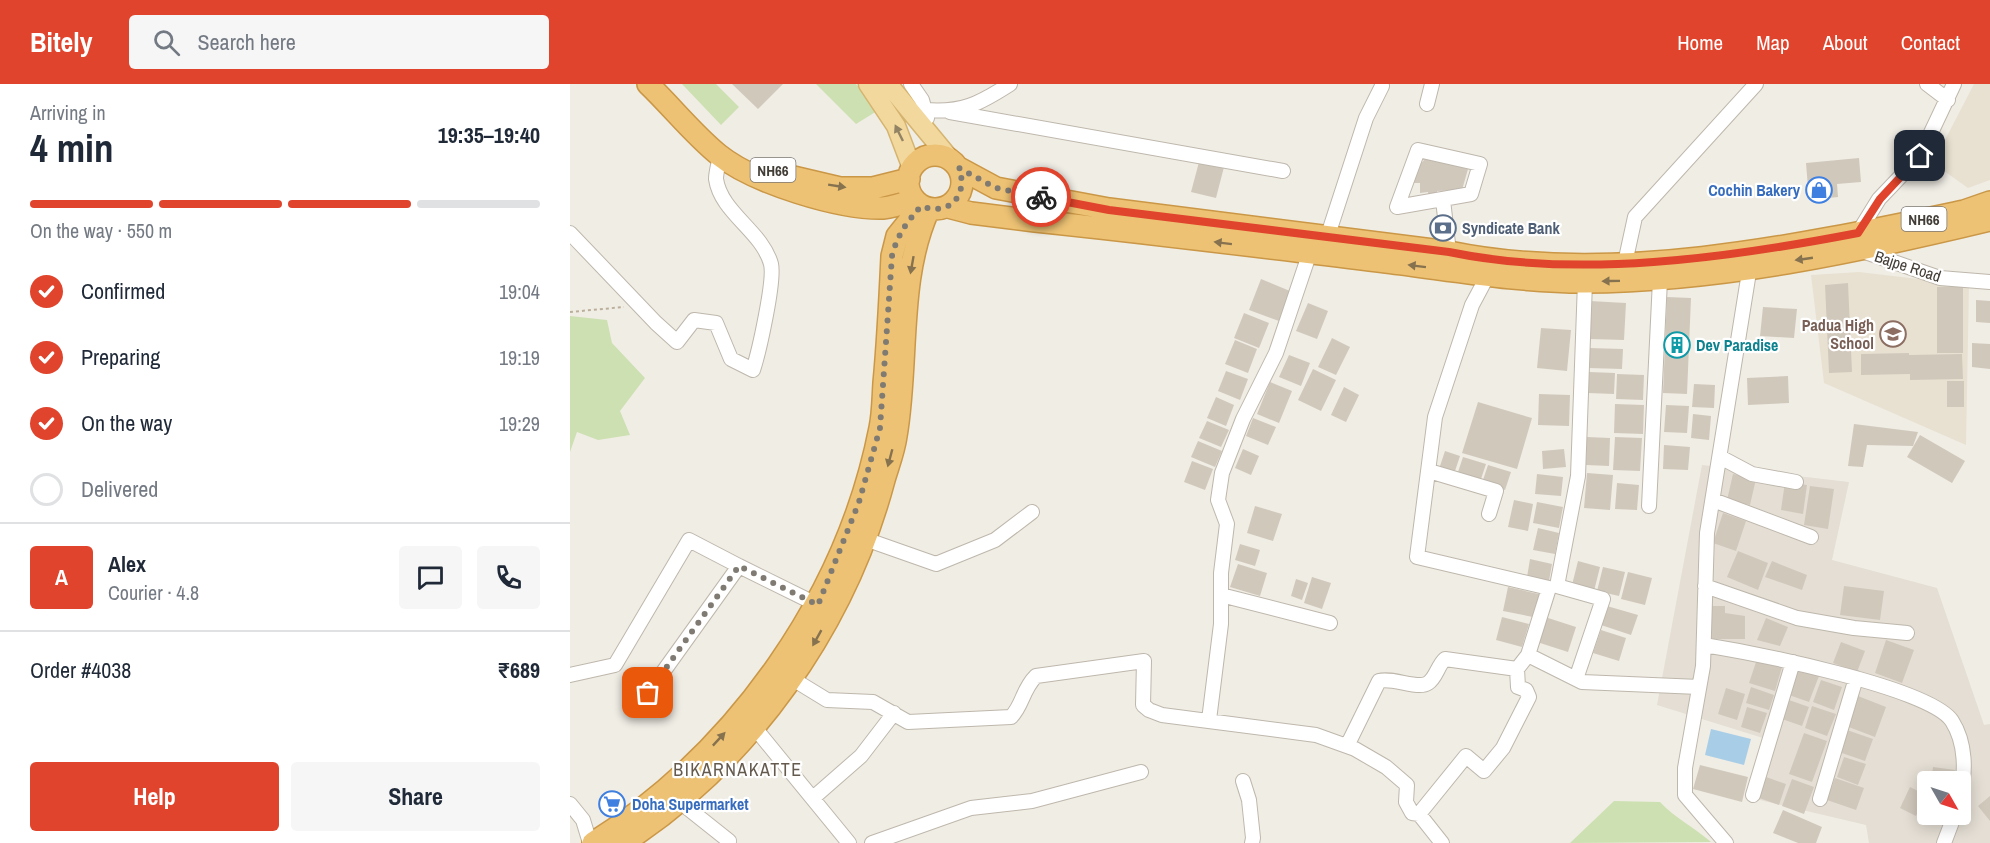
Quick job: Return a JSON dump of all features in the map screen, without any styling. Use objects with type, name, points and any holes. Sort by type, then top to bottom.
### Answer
[{"type":"highway","name":"NH66","points":[[648,84],[720,156],[747,171],[824,201],[855,207],[928,206],[1035,221],[1488,275],[1585,282],[1660,280],[1750,266],[1860,242],[1990,220]]},
{"type":"highway","name":"NH66","points":[[666,84],[705,128],[734,153],[783,174],[840,188],[873,188],[910,174],[925,157],[933,155],[996,188],[1109,210],[1449,252],[1492,261],[1566,265],[1625,263],[1860,242],[1990,202]]},
{"type":"highway","points":[[622,843],[680,802],[708,777],[748,719],[818,605],[859,502],[880,428],[892,256],[897,236],[928,206],[960,195],[962,177],[954,164]]},
{"type":"highway","points":[[910,174],[910,193],[928,206]]},
{"type":"highway","points":[[591,843],[613,831],[748,719],[791,678],[813,646],[836,605],[866,539],[896,437],[911,273],[918,234],[928,206]]},
{"type":"main road","points":[[868,84],[881,100],[901,135],[910,174]]},
{"type":"main road","points":[[888,84],[922,117],[954,164]]},
{"type":"street","points":[[911,84],[922,100],[922,117],[950,112],[983,101],[1010,84]]},
{"type":"street","points":[[1427,104],[1432,84]]},
{"type":"street","points":[[1625,263],[1635,217],[1756,84]]},
{"type":"street","points":[[1927,84],[1948,100]]},
{"type":"street","points":[[1860,242],[1880,199],[1920,156],[1954,84]]},
{"type":"street","points":[[1327,238],[1366,118],[1382,86]]},
{"type":"street","points":[[950,112],[1283,171]]},
{"type":"street","points":[[1418,150],[1480,164],[1471,194],[1443,200],[1397,207],[1418,150]]},
{"type":"street","points":[[570,233],[633,300],[677,342],[694,321],[716,323],[731,359],[753,370],[761,345],[772,266],[758,238],[728,205],[716,179],[720,156]]},
{"type":"street","points":[[1443,200],[1449,252]]},
{"type":"street","name":"Bajpe Road","points":[[1860,242],[1940,278],[1990,282]]},
{"type":"street","points":[[1209,720],[1221,624],[1227,524],[1218,500],[1222,473],[1243,419],[1276,352],[1310,252]]},
{"type":"street","points":[[1726,843],[1685,795],[1685,768],[1700,687],[1704,645],[1707,533],[1750,266]]},
{"type":"street","points":[[1419,814],[1466,756],[1484,771],[1503,748],[1529,697],[1526,690],[1518,687],[1517,669],[1527,655],[1549,588],[1417,557],[1435,417],[1472,304],[1488,275]]},
{"type":"street","points":[[1649,506],[1660,280]]},
{"type":"street","points":[[1576,679],[1604,599],[1557,586],[1578,476],[1585,282]]},
{"type":"street","points":[[1720,458],[1752,474],[1796,482]]},
{"type":"street","points":[[1429,471],[1496,492],[1489,514]]},
{"type":"street","points":[[1713,500],[1811,537]]},
{"type":"street","points":[[866,539],[936,564],[995,540],[1032,513]]},
{"type":"street","points":[[570,675],[615,665],[688,540],[818,605]]},
{"type":"street","points":[[648,693],[739,566]]},
{"type":"street","points":[[1705,586],[1797,618],[1854,628],[1907,633]]},
{"type":"street","points":[[1221,595],[1330,623]]},
{"type":"street","points":[[1704,645],[1793,662],[1856,678],[1937,706],[1952,721],[1964,752],[1964,771]]},
{"type":"street","points":[[1527,655],[1582,682],[1700,687]]},
{"type":"street","points":[[1347,746],[1379,681],[1387,679],[1422,685],[1429,683],[1445,659],[1517,669]]},
{"type":"street","points":[[791,678],[827,700],[873,702],[908,722],[1011,717],[1019,709],[1022,693],[1036,676],[1144,661],[1143,705],[1149,710],[1162,715],[1316,735],[1347,746],[1386,767],[1407,784],[1406,802],[1412,813],[1419,814],[1442,843]]},
{"type":"street","points":[[1753,795],[1793,662]]},
{"type":"street","points":[[1820,799],[1856,678]]},
{"type":"street","points":[[813,798],[861,756],[894,713]]},
{"type":"street","points":[[748,719],[849,843]]},
{"type":"street","points":[[872,843],[971,808],[1032,801],[1141,772]]},
{"type":"street","points":[[1244,781],[1250,800],[1254,838],[1251,843]]},
{"type":"street","points":[[680,802],[729,841],[728,843]]},
{"type":"street","points":[[570,804],[583,820],[591,843]]},
{"type":"street","points":[[1944,843],[1951,825]]},
{"type":"path","points":[[570,312],[622,309],[633,300]]},
{"type":"shaded area","points":[[1974,84],[1990,84],[1990,180],[1968,188],[1933,163]]},
{"type":"shaded area","name":"Padua High School","points":[[1859,272],[1969,285],[1966,445],[1824,383],[1811,275]]},
{"type":"shaded area","points":[[1702,465],[1849,482],[1832,560],[1937,588],[1984,725],[1990,724],[1990,843],[1869,843],[1866,825],[1747,797],[1763,738],[1657,705]]},
{"type":"green space","points":[[682,84],[716,84],[739,107],[721,125]]},
{"type":"green space","points":[[816,84],[856,84],[877,111],[856,124]]},
{"type":"green space","points":[[570,316],[607,320],[612,343],[645,378],[620,411],[630,435],[598,440],[577,432],[570,452]]},
{"type":"green space","points":[[1614,801],[1660,802],[1711,842],[1570,843]]},
{"type":"water","points":[[1711,729],[1751,739],[1744,765],[1705,755]]},
{"type":"building","points":[[732,84],[783,84],[758,109]]},
{"type":"building","points":[[1426,158],[1468,169],[1462,190],[1437,191],[1437,199],[1429,200],[1428,192],[1420,193],[1420,183],[1414,183],[1413,172]]},
{"type":"building","points":[[1859,158],[1861,182],[1837,184],[1838,197],[1809,200],[1806,163]]},
{"type":"building","points":[[1199,162],[1224,167],[1216,198],[1191,192]]},
{"type":"building","points":[[1261,279],[1290,291],[1279,321],[1249,310]]},
{"type":"building","points":[[1848,283],[1852,372],[1829,373],[1825,285]]},
{"type":"building","points":[[1963,286],[1963,353],[1937,353],[1937,287]]},
{"type":"building","name":"Dev Paradise","points":[[1667,297],[1691,298],[1687,394],[1663,393]]},
{"type":"building","points":[[1976,300],[1990,301],[1990,323],[1976,322]]},
{"type":"building","points":[[1590,301],[1626,303],[1624,340],[1589,339]]},
{"type":"building","points":[[1308,303],[1328,311],[1317,339],[1296,331]]},
{"type":"building","points":[[1763,307],[1797,309],[1794,338],[1760,336]]},
{"type":"building","points":[[1244,313],[1269,323],[1259,348],[1234,338]]},
{"type":"building","points":[[1541,328],[1571,330],[1567,371],[1537,368]]},
{"type":"building","points":[[1332,338],[1350,347],[1336,375],[1318,367]]},
{"type":"building","points":[[1235,340],[1257,349],[1248,373],[1225,364]]},
{"type":"building","points":[[1972,343],[1990,344],[1990,369],[1972,367]]},
{"type":"building","points":[[1589,348],[1623,349],[1622,369],[1588,368]]},
{"type":"building","points":[[1909,353],[1909,355],[1962,354],[1963,379],[1910,380],[1910,374],[1861,375],[1861,354]]},
{"type":"building","points":[[1289,355],[1310,363],[1301,386],[1279,377]]},
{"type":"building","points":[[1313,369],[1336,380],[1321,411],[1298,400]]},
{"type":"building","points":[[1226,371],[1248,379],[1240,400],[1218,391]]},
{"type":"building","points":[[1589,372],[1615,373],[1614,394],[1588,393]]},
{"type":"building","points":[[1617,374],[1644,375],[1643,400],[1616,399]]},
{"type":"building","points":[[1788,376],[1789,403],[1748,405],[1747,378]]},
{"type":"building","points":[[1947,381],[1964,381],[1964,407],[1947,407]]},
{"type":"building","points":[[1270,382],[1292,391],[1279,423],[1257,414]]},
{"type":"building","points":[[1694,384],[1715,385],[1714,408],[1692,407]]},
{"type":"building","points":[[1344,387],[1359,395],[1346,422],[1331,415]]},
{"type":"building","points":[[1539,394],[1570,395],[1569,426],[1538,425]]},
{"type":"building","points":[[1216,397],[1234,405],[1226,426],[1207,418]]},
{"type":"building","points":[[1478,402],[1532,418],[1517,469],[1462,453]]},
{"type":"building","points":[[1615,404],[1644,405],[1643,434],[1614,433]]},
{"type":"building","points":[[1666,405],[1689,406],[1687,433],[1664,432]]},
{"type":"building","points":[[1693,414],[1711,416],[1709,440],[1691,438]]},
{"type":"building","points":[[1253,418],[1276,427],[1268,445],[1246,436]]},
{"type":"building","points":[[1207,421],[1229,430],[1221,447],[1199,438]]},
{"type":"building","points":[[1854,424],[1918,432],[1913,446],[1867,445],[1863,467],[1848,466]]},
{"type":"building","points":[[1920,435],[1965,461],[1952,483],[1907,457]]},
{"type":"building","points":[[1587,437],[1610,438],[1609,466],[1586,465]]},
{"type":"building","points":[[1615,437],[1642,438],[1640,471],[1613,470]]},
{"type":"building","points":[[1198,441],[1222,451],[1215,467],[1191,457]]},
{"type":"building","points":[[1664,445],[1690,447],[1688,470],[1663,469]]},
{"type":"building","points":[[1243,449],[1259,456],[1251,475],[1235,468]]},
{"type":"building","points":[[1564,449],[1566,467],[1543,469],[1542,451]]},
{"type":"building","points":[[1445,451],[1460,456],[1454,474],[1439,469]]},
{"type":"building","points":[[1463,457],[1486,464],[1480,482],[1457,475]]},
{"type":"building","points":[[1192,461],[1213,469],[1205,490],[1184,482]]},
{"type":"building","points":[[1488,465],[1511,472],[1505,490],[1482,483]]},
{"type":"building","points":[[1587,473],[1613,475],[1610,510],[1584,508]]},
{"type":"building","points":[[1537,474],[1563,477],[1561,496],[1535,494]]},
{"type":"building","points":[[1733,474],[1756,479],[1750,505],[1727,500]]},
{"type":"building","points":[[1785,482],[1807,485],[1803,514],[1781,510]]},
{"type":"building","points":[[1617,483],[1639,485],[1637,510],[1615,509]]},
{"type":"building","points":[[1810,486],[1834,489],[1828,529],[1804,525]]},
{"type":"building","points":[[1514,500],[1533,504],[1528,531],[1508,527]]},
{"type":"building","points":[[1537,502],[1563,507],[1559,528],[1533,523]]},
{"type":"building","points":[[1255,506],[1282,514],[1273,541],[1247,533]]},
{"type":"building","points":[[1723,513],[1746,521],[1736,551],[1713,543]]},
{"type":"building","points":[[1538,528],[1559,533],[1555,554],[1533,550]]},
{"type":"building","points":[[1240,544],[1260,550],[1255,566],[1235,560]]},
{"type":"building","points":[[1738,551],[1768,563],[1758,590],[1727,577]]},
{"type":"building","points":[[1530,559],[1552,564],[1549,581],[1527,577]]},
{"type":"building","points":[[1578,561],[1600,567],[1594,591],[1572,585]]},
{"type":"building","points":[[1772,561],[1807,575],[1802,590],[1765,577]]},
{"type":"building","points":[[1238,564],[1267,573],[1260,596],[1230,587]]},
{"type":"building","points":[[1603,567],[1625,572],[1619,596],[1597,591]]},
{"type":"building","points":[[1628,572],[1652,578],[1645,605],[1621,599]]},
{"type":"building","points":[[1312,577],[1331,583],[1322,609],[1304,603]]},
{"type":"building","points":[[1296,579],[1308,583],[1302,600],[1291,596]]},
{"type":"building","points":[[1844,586],[1884,591],[1880,620],[1840,615]]},
{"type":"building","points":[[1508,587],[1543,595],[1538,618],[1503,611]]},
{"type":"building","points":[[1607,606],[1638,615],[1631,635],[1601,625]]},
{"type":"building","points":[[1712,606],[1725,606],[1725,613],[1745,616],[1745,639],[1711,639]]},
{"type":"building","points":[[1502,617],[1529,624],[1522,647],[1496,640]]},
{"type":"building","points":[[1545,617],[1576,627],[1568,652],[1537,642]]},
{"type":"building","points":[[1766,618],[1788,627],[1780,646],[1757,640]]},
{"type":"building","points":[[1601,630],[1626,638],[1619,661],[1593,653]]},
{"type":"building","points":[[1886,640],[1914,650],[1902,683],[1875,673]]},
{"type":"building","points":[[1841,642],[1865,651],[1857,672],[1833,663]]},
{"type":"building","points":[[1757,659],[1782,667],[1775,691],[1749,683]]},
{"type":"building","points":[[1798,669],[1819,676],[1809,702],[1789,695]]},
{"type":"building","points":[[1821,680],[1842,687],[1834,710],[1813,702]]},
{"type":"building","points":[[1751,687],[1774,695],[1769,710],[1746,703]]},
{"type":"building","points":[[1726,688],[1745,694],[1737,720],[1718,714]]},
{"type":"building","points":[[1858,696],[1886,707],[1875,737],[1846,726]]},
{"type":"building","points":[[1789,700],[1809,707],[1802,726],[1782,719]]},
{"type":"building","points":[[1812,706],[1836,714],[1827,736],[1805,728]]},
{"type":"building","points":[[1747,707],[1767,713],[1760,733],[1741,727]]},
{"type":"building","points":[[1847,730],[1873,739],[1865,761],[1839,752]]},
{"type":"building","points":[[1804,733],[1827,741],[1812,782],[1789,774]]},
{"type":"building","points":[[1844,757],[1866,764],[1858,785],[1837,777]]},
{"type":"building","points":[[1700,765],[1748,777],[1742,802],[1693,789]]},
{"type":"building","points":[[1933,767],[1955,770],[1955,771],[1932,771]]},
{"type":"building","points":[[1766,777],[1786,784],[1779,805],[1759,798]]},
{"type":"building","points":[[1835,778],[1864,788],[1856,810],[1827,800]]},
{"type":"building","points":[[1792,779],[1814,787],[1804,814],[1782,806]]},
{"type":"building","points":[[1910,787],[1917,790],[1916,816],[1900,808]]},
{"type":"building","points":[[1990,796],[1990,821],[1978,806]]},
{"type":"building","points":[[1783,810],[1822,827],[1816,843],[1798,843],[1773,833]]},
{"type":"way so far","points":[[648,693],[739,566],[818,605],[859,502],[880,428],[892,256],[897,236],[921,206],[939,210],[955,202],[963,186],[959,168],[996,188],[1041,197]]},
{"type":"place","name":"Cochin Bakery","points":[[1819,190]]},
{"type":"place","name":"Syndicate Bank","points":[[1443,228]]},
{"type":"place","name":"Padua High School","points":[[1893,334]]},
{"type":"place","name":"Dev Paradise","points":[[1677,345]]},
{"type":"place","name":"Doha Supermarket","points":[[612,804]]},
{"type":"district","name":"BIKARNAKATTE","points":[[738,769]]},
{"type":"route","points":[[1041,197],[1109,210],[1449,252],[1492,261],[1566,265],[1625,263],[1787,247],[1858,233],[1880,199],[1920,156]]}]
